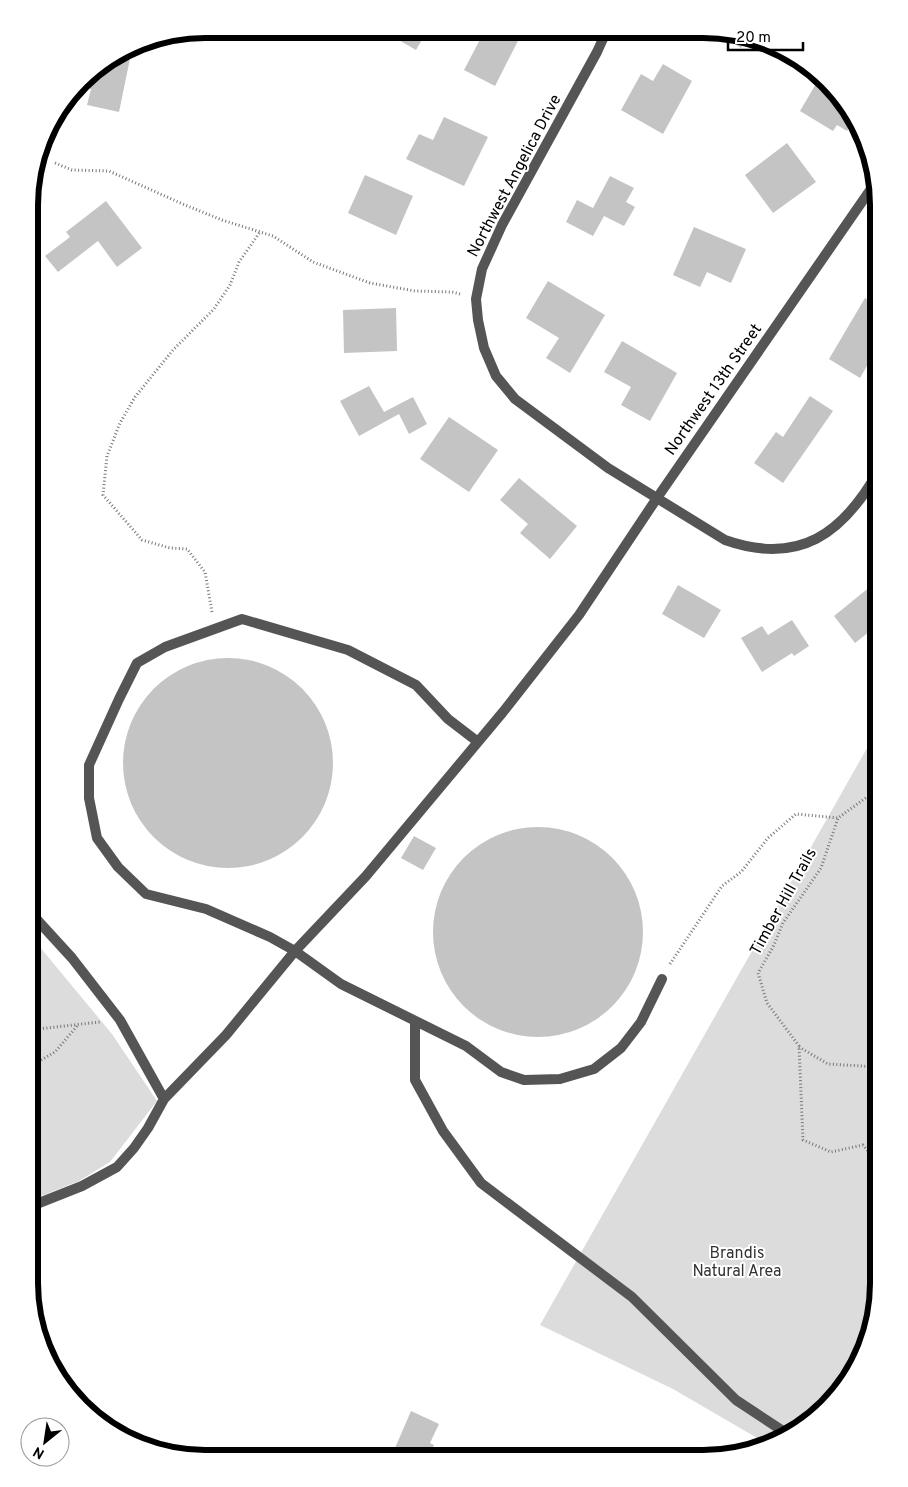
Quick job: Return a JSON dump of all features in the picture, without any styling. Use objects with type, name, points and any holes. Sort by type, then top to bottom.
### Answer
[{"type":"street","name":"Northwest Angelica Drive","points":[[603,38],[502,225],[482,269],[476,299],[478,320],[484,348],[496,376],[515,399],[608,468],[725,540],[744,547],[774,550],[803,545],[823,536],[849,516],[863,499],[870,486]]},
{"type":"street","name":"Northwest 13th Street","points":[[164,1099],[226,1035],[295,951],[366,876],[478,742],[579,615],[869,191]]},
{"type":"street","points":[[478,742],[448,719],[416,685],[348,650],[242,619],[165,647],[137,663],[110,716],[89,765],[89,798],[98,838],[118,867],[146,894],[206,910],[270,937],[295,951],[341,984],[466,1046],[501,1072],[524,1080],[560,1079],[594,1069],[621,1048],[641,1022],[662,979]]},
{"type":"street","points":[[38,921],[72,958],[120,1020],[164,1099],[148,1128],[117,1167],[82,1186],[38,1203]]},
{"type":"street","points":[[415,1022],[415,1080],[443,1131],[481,1183],[632,1297],[736,1400],[781,1430]]},
{"type":"path","points":[[44,159],[72,170],[109,171],[185,206],[273,236],[314,262],[370,283],[415,291],[452,292],[476,299]]},
{"type":"path","points":[[215,628],[205,572],[187,548],[170,548],[142,540],[103,495],[107,456],[120,423],[135,397],[174,350],[214,310],[230,285],[239,262],[260,232]]},
{"type":"path","points":[[662,979],[674,955],[722,886],[741,872],[768,838],[796,814],[838,818],[870,797]]},
{"type":"path","name":"Timber Hill Trails","points":[[838,818],[821,868],[783,923],[773,947],[758,973],[767,1003],[799,1046],[828,1064],[870,1066]]},
{"type":"path","points":[[38,1029],[78,1024],[55,1052],[38,1062]]},
{"type":"path","points":[[799,1046],[803,1140],[831,1152],[863,1145],[870,1153]]},
{"type":"green space","name":"Brandis Natural Area","points":[[870,743],[870,1294],[862,1336],[848,1366],[822,1401],[787,1427],[760,1440],[673,1389],[540,1325]]},
{"type":"green space","points":[[38,945],[112,1034],[157,1101],[110,1162],[79,1181],[38,1197]]},
{"type":"building","points":[[395,38],[423,38],[416,50]]},
{"type":"building","points":[[481,38],[519,38],[495,86],[464,70]]},
{"type":"building","points":[[727,39],[745,43],[741,48]]},
{"type":"building","points":[[131,55],[119,112],[87,105],[91,89],[85,88],[94,79]]},
{"type":"building","points":[[663,64],[692,81],[663,134],[621,110],[641,74],[653,81]]},
{"type":"building","points":[[817,82],[836,103],[850,125],[847,131],[837,125],[833,131],[800,111]]},
{"type":"building","points":[[444,117],[488,137],[464,186],[406,159],[419,134],[433,140]]},
{"type":"building","points":[[787,143],[816,182],[773,213],[745,175]]},
{"type":"building","points":[[365,175],[413,196],[396,235],[348,213]]},
{"type":"building","points":[[610,176],[634,188],[626,202],[635,207],[624,226],[604,216],[593,236],[566,222],[577,200],[593,208]]},
{"type":"building","points":[[106,201],[142,248],[117,267],[98,241],[58,272],[45,256],[70,237],[66,232]]},
{"type":"building","points":[[694,227],[746,249],[731,283],[707,272],[700,287],[673,275]]},
{"type":"building","points":[[548,281],[605,315],[570,373],[546,358],[559,338],[526,318]]},
{"type":"building","points":[[865,298],[870,301],[870,361],[860,378],[829,359]]},
{"type":"building","points":[[396,308],[397,351],[344,353],[343,310]]},
{"type":"building","points":[[622,341],[677,373],[650,421],[621,405],[631,387],[604,372]]},
{"type":"building","points":[[369,386],[384,412],[413,397],[427,424],[409,434],[399,414],[359,436],[340,401]]},
{"type":"building","points":[[810,396],[833,411],[783,483],[754,463],[776,432],[783,437]]},
{"type":"building","points":[[449,417],[498,450],[469,492],[420,459]]},
{"type":"building","points":[[519,478],[577,526],[550,559],[520,533],[528,524],[500,500]]},
{"type":"building","points":[[678,585],[721,610],[704,638],[662,614]]},
{"type":"building","points":[[870,587],[870,631],[855,643],[834,616]]},
{"type":"building","points":[[792,620],[809,646],[794,656],[792,653],[762,672],[741,638],[762,626],[768,635]]},
{"type":"building","points":[[218,658],[238,658],[259,662],[278,670],[303,688],[316,704],[329,732],[333,763],[329,794],[316,822],[303,838],[287,851],[259,864],[238,868],[218,868],[197,864],[178,856],[153,838],[140,822],[127,794],[123,773],[123,753],[127,732],[135,713],[153,688],[169,675],[197,662]]},
{"type":"building","points":[[538,827],[558,829],[578,835],[596,845],[612,858],[625,874],[635,892],[641,912],[643,932],[641,952],[635,972],[625,990],[612,1006],[596,1019],[578,1029],[558,1035],[538,1037],[518,1035],[498,1029],[480,1019],[464,1006],[451,990],[441,972],[435,952],[433,932],[435,912],[441,892],[451,874],[464,858],[480,845],[498,835],[518,829]]},
{"type":"building","points":[[414,836],[436,848],[423,870],[401,858]]},
{"type":"building","points":[[411,1411],[439,1424],[430,1443],[434,1445],[432,1450],[394,1450]]}]
